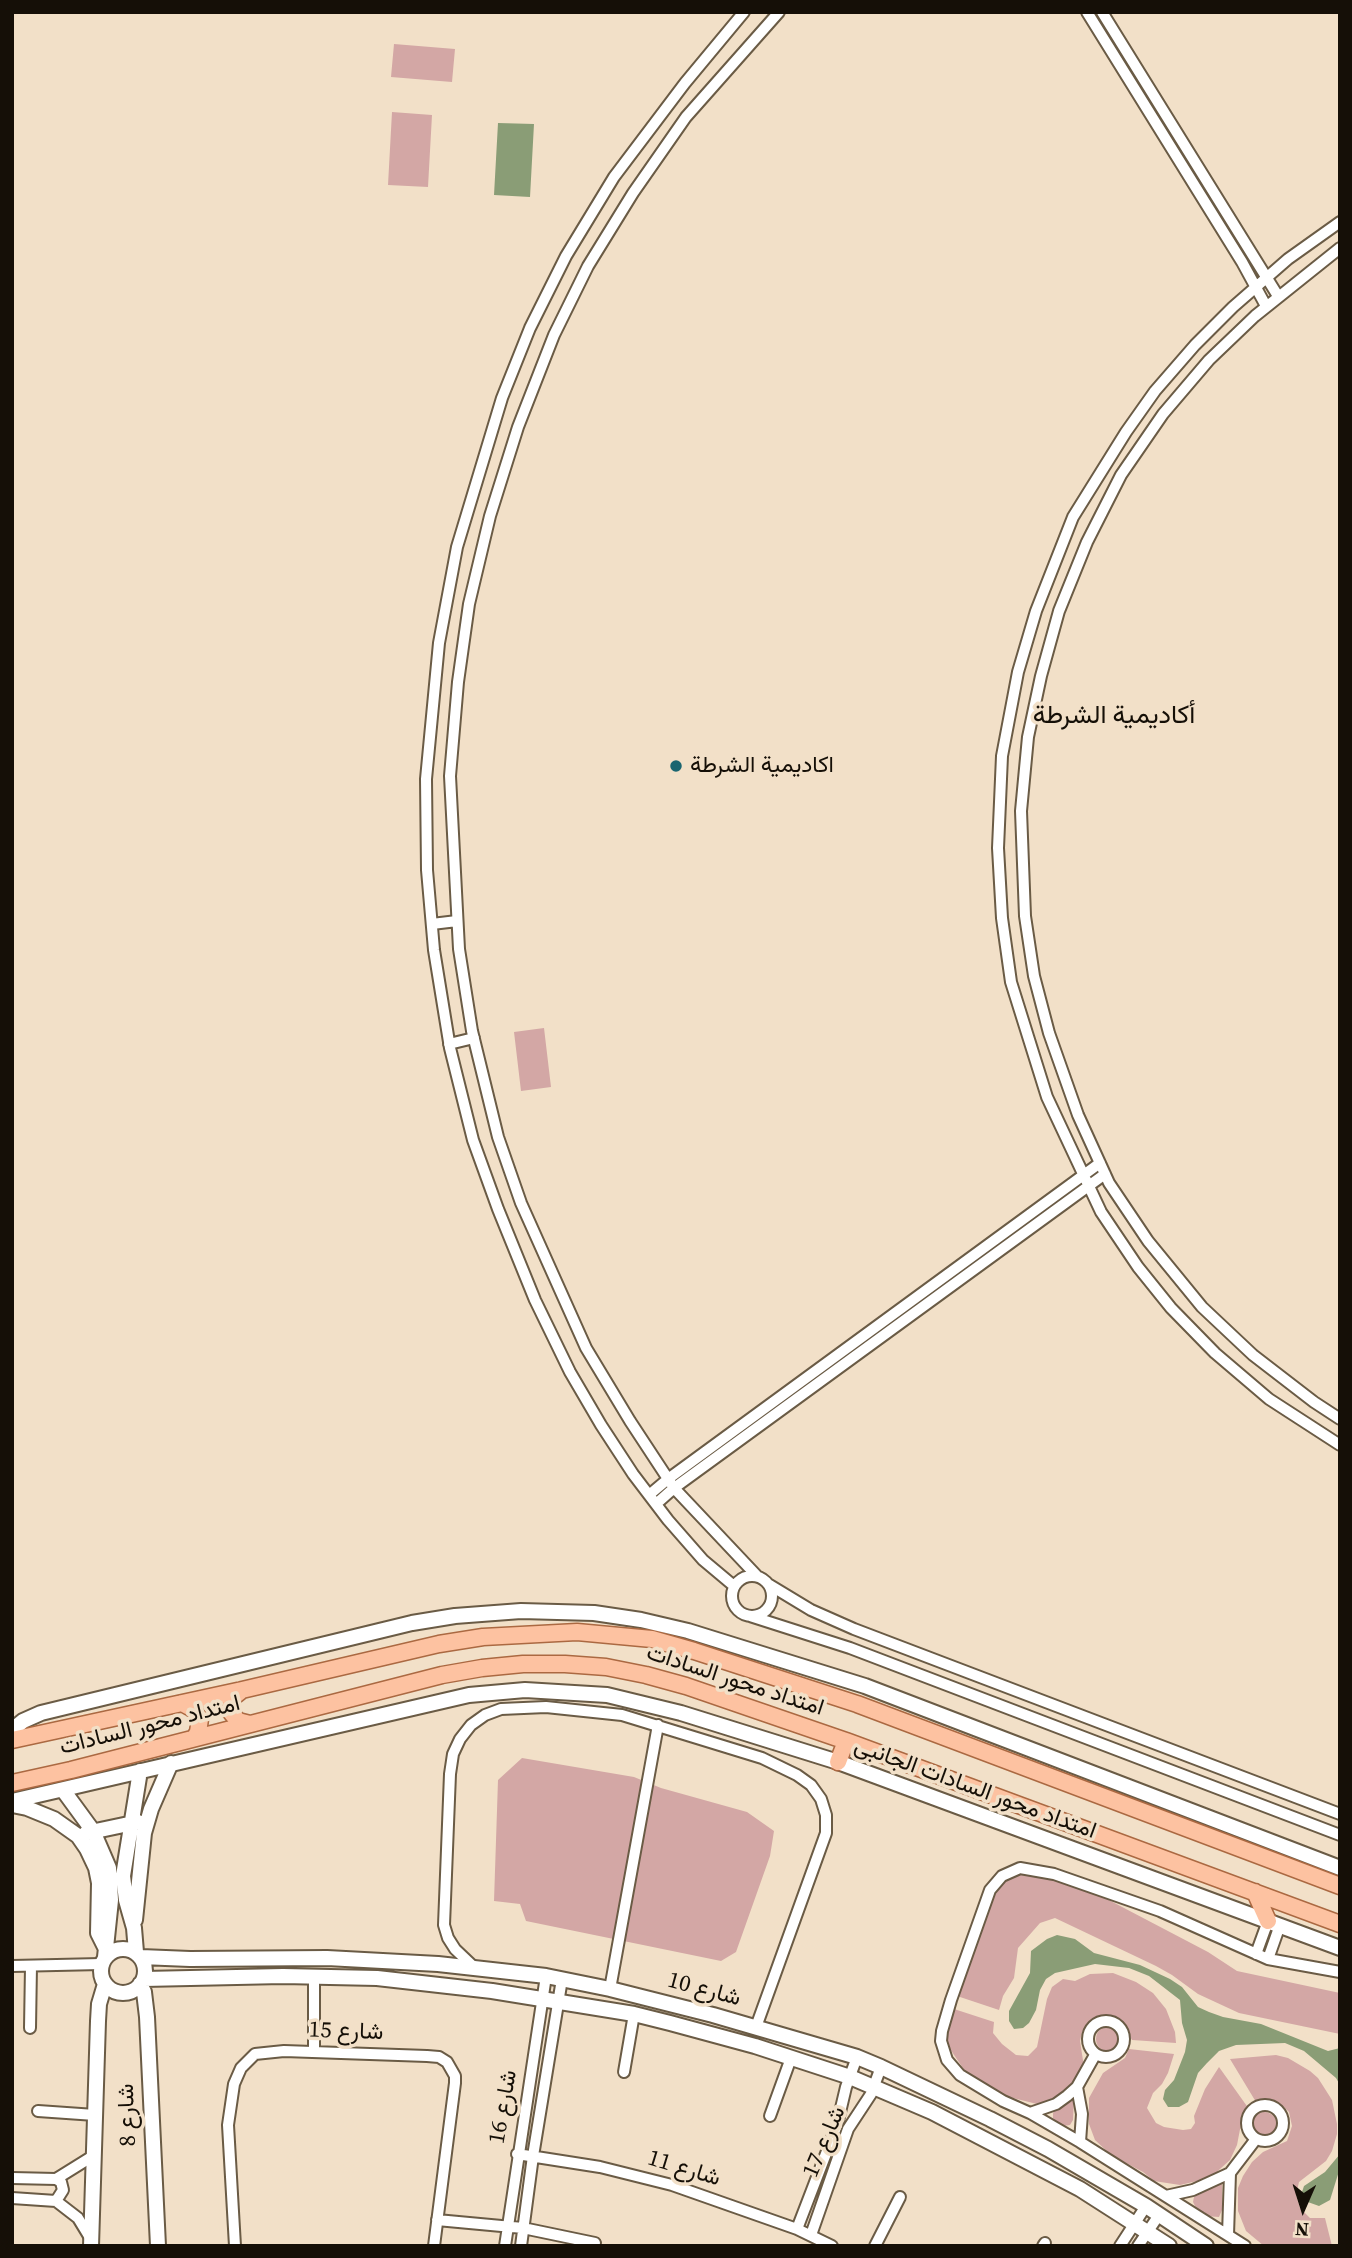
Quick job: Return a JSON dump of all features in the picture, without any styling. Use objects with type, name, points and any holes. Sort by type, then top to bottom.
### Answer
[{"type":"main road","name":"امتداد محور السادات","points":[[12,1740],[439,1644],[483,1637],[577,1632],[652,1640],[858,1704],[1340,1886]]},
{"type":"main road","name":"امتداد محور السادات","points":[[12,1783],[455,1673],[523,1664],[606,1667],[686,1686],[846,1741],[1340,1924]]},
{"type":"main road","points":[[242,1690],[232,1698],[230,1711],[237,1721],[250,1724]]},
{"type":"main road","points":[[182,1703],[197,1713],[200,1726],[195,1737]]},
{"type":"main road","points":[[838,1762],[846,1741]]},
{"type":"main road","points":[[1255,1892],[1274,1923]]},
{"type":"street","points":[[734,1586],[703,1560],[652,1500],[601,1426],[570,1372],[535,1300],[473,1140],[449,1044],[432,924],[426,870],[426,779],[433,692],[447,592],[470,498],[502,398],[530,328],[566,256],[614,177],[685,83],[744,12]]},
{"type":"street","points":[[779,12],[687,117],[633,193],[588,266],[554,335],[518,427],[490,516],[469,604],[458,682],[450,776],[459,949],[474,1038],[498,1137],[521,1203],[586,1348],[671,1484],[757,1576],[811,1610],[854,1629],[1340,1814]]},
{"type":"street","points":[[1087,12],[1266,306]]},
{"type":"street","points":[[1101,12],[1278,296]]},
{"type":"street","points":[[1340,222],[1305,245],[1266,278],[1195,345],[1155,391],[1073,517],[1036,611],[1018,672],[1002,756],[998,848],[1002,918],[1010,975],[1028,1041],[1047,1097],[1101,1212],[1138,1266],[1188,1326],[1215,1353],[1269,1399],[1340,1446]]},
{"type":"street","points":[[1340,248],[1266,306],[1209,360],[1163,414],[1121,475],[1087,542],[1059,611],[1028,737],[1021,811],[1025,915],[1033,969],[1049,1033],[1078,1115],[1103,1169],[1148,1241],[1202,1307],[1253,1355],[1340,1419]]},
{"type":"street","points":[[566,256],[588,266]]},
{"type":"street","points":[[432,924],[457,921]]},
{"type":"street","points":[[1010,975],[1033,969]]},
{"type":"street","points":[[449,1044],[474,1038]]},
{"type":"street","points":[[652,1500],[1103,1169]]},
{"type":"street","points":[[757,1576],[744,1577],[731,1592],[734,1606],[744,1615],[850,1648],[1340,1835]]},
{"type":"street","points":[[750,1616],[763,1613],[771,1603],[768,1584]]},
{"type":"street","points":[[12,1730],[23,1721],[41,1713],[412,1623],[455,1616],[521,1611],[594,1613],[688,1631],[865,1686],[1340,1868]]},
{"type":"street","name":"امتداد محور السادات الجانبى","points":[[12,1803],[456,1697],[525,1690],[607,1695],[641,1702],[838,1762],[1340,1948]]},
{"type":"street","points":[[475,1968],[447,1938],[444,1925],[450,1774],[453,1755],[460,1739],[471,1725],[485,1715],[501,1709],[582,1709],[622,1715],[741,1750],[780,1766],[811,1785],[821,1799],[826,1815],[826,1833],[756,2027]]},
{"type":"street","points":[[611,1989],[657,1724]]},
{"type":"street","points":[[134,1928],[139,1863],[148,1822],[171,1763]]},
{"type":"street","points":[[63,1790],[93,1831],[108,1868],[111,1887],[101,1976],[112,1990],[130,1992],[142,1982],[145,1964],[139,1955],[125,1900],[123,1876],[140,1771]]},
{"type":"street","points":[[12,1803],[41,1812],[78,1836],[96,1868],[99,1883],[98,1933],[104,1956]]},
{"type":"street","points":[[78,1836],[132,1822],[148,1822]]},
{"type":"street","points":[[1245,2246],[1080,2142],[960,2075],[947,2060],[942,2041],[947,2013],[986,1898],[995,1882],[1020,1868],[1054,1874],[1160,1911],[1268,1959],[1340,1972]]},
{"type":"street","points":[[1255,1954],[1274,1923]]},
{"type":"street","points":[[1268,1959],[1274,1923]]},
{"type":"street","points":[[12,1966],[104,1956],[122,1948],[139,1955]]},
{"type":"street","name":"شارع 10","points":[[139,1955],[190,1959],[327,1958],[405,1961],[546,1976],[611,1989],[756,2027],[857,2057],[990,2119],[1146,2206],[1206,2246]]},
{"type":"street","points":[[30,2028],[31,1966]]},
{"type":"street","name":"شارع 16","points":[[521,2246],[550,2000],[546,1976]]},
{"type":"street","points":[[314,1977],[314,2051]]},
{"type":"street","name":"شارع 10","points":[[142,1982],[314,1977],[406,1980],[634,2014],[755,2046],[874,2086],[1036,2165],[1169,2246]]},
{"type":"street","name":"شارع 16","points":[[505,2246],[517,2154],[550,2000],[562,1979]]},
{"type":"street","name":"شارع 8","points":[[142,1982],[147,2017],[158,2246]]},
{"type":"street","name":"شارع 8","points":[[92,2244],[99,2004],[105,1984]]},
{"type":"street","points":[[624,2073],[634,2014]]},
{"type":"street","name":"شارع 15","points":[[235,2246],[228,2125],[230,2103],[238,2074],[246,2062],[255,2054],[268,2051],[427,2056],[439,2057],[447,2062],[455,2076],[455,2083],[433,2246]]},
{"type":"street","points":[[1030,2113],[1055,2104],[1077,2087],[1095,2055]]},
{"type":"street","name":"شارع 17","points":[[797,2229],[837,2126],[857,2057]]},
{"type":"street","points":[[770,2116],[791,2058]]},
{"type":"street","name":"شارع 17","points":[[811,2235],[848,2129],[874,2086],[881,2067]]},
{"type":"street","points":[[1077,2087],[1082,2114],[1080,2142]]},
{"type":"street","points":[[38,2111],[95,2115]]},
{"type":"street","points":[[1166,2196],[1206,2185],[1230,2173],[1256,2139]]},
{"type":"street","name":"شارع 11","points":[[517,2154],[600,2168],[672,2185],[797,2229],[832,2246]]},
{"type":"street","points":[[56,2179],[93,2156]]},
{"type":"street","points":[[1228,2235],[1230,2173]]},
{"type":"street","points":[[12,2178],[56,2179],[61,2182],[63,2190],[56,2201]]},
{"type":"street","points":[[875,2246],[900,2197]]},
{"type":"street","points":[[12,2198],[56,2201],[78,2218],[92,2244]]},
{"type":"street","points":[[1138,2246],[1146,2206]]},
{"type":"street","points":[[1120,2246],[1159,2214]]},
{"type":"street","points":[[437,2220],[523,2228],[595,2243]]},
{"type":"shaded area","points":[[394,44],[455,49],[452,82],[391,77]]},
{"type":"shaded area","points":[[392,112],[432,115],[428,187],[388,185]]},
{"type":"shaded area","points":[[498,123],[534,124],[530,197],[494,195]]},
{"type":"shaded area","points":[[544,1028],[551,1087],[521,1091],[514,1032]]},
{"type":"shaded area","points":[[522,1758],[634,1777],[661,1788],[747,1812],[774,1831],[770,1856],[736,1952],[721,1961],[526,1921],[520,1904],[494,1901],[498,1780]]},
{"type":"shaded area","points":[[1024,1872],[1084,1887],[1208,1952],[1237,1971],[1340,1993],[1340,2034],[1239,2013],[1198,1994],[1156,1966],[1055,1918],[1040,1923],[1018,1948],[1014,1978],[1003,1996],[999,2010],[957,1996],[987,1906],[998,1883]]},
{"type":"shaded area","points":[[1057,1935],[1075,1939],[1094,1953],[1140,1965],[1170,1979],[1182,1987],[1198,2007],[1209,2012],[1261,2024],[1328,2051],[1340,2048],[1340,2085],[1336,2078],[1304,2051],[1285,2043],[1236,2045],[1219,2051],[1198,2073],[1188,2102],[1179,2107],[1168,2107],[1163,2099],[1165,2090],[1174,2080],[1187,2040],[1180,2000],[1149,1976],[1129,1968],[1095,1964],[1055,1973],[1046,1979],[1040,1990],[1036,2010],[1029,2023],[1023,2028],[1014,2029],[1009,2021],[1009,2011],[1030,1973],[1031,1951]]},
{"type":"shaded area","points":[[1113,1973],[1136,1982],[1153,1993],[1166,2009],[1175,2032],[1176,2043],[1132,2040],[1122,2023],[1100,2016],[1090,2022],[1082,2032],[1080,2041],[1084,2067],[1078,2080],[1067,2091],[1041,2105],[1009,2097],[969,2077],[948,2046],[947,2034],[954,2009],[994,2022],[993,2033],[1002,2044],[1016,2055],[1028,2056],[1037,2047],[1052,1987],[1063,1979],[1075,1981],[1090,1974]]},
{"type":"shaded area","points":[[1109,2026],[1118,2030],[1122,2039],[1118,2048],[1109,2052],[1100,2048],[1096,2039],[1100,2030]]},
{"type":"shaded area","points":[[1129,2049],[1174,2054],[1168,2073],[1153,2093],[1147,2108],[1156,2123],[1164,2127],[1191,2129],[1205,2089],[1219,2067],[1249,2109],[1242,2119],[1237,2145],[1230,2160],[1210,2178],[1180,2185],[1154,2181],[1111,2155],[1095,2140],[1089,2124],[1089,2098],[1103,2073],[1125,2058]]},
{"type":"shaded area","points":[[1276,2055],[1288,2058],[1310,2071],[1318,2078],[1332,2100],[1337,2134],[1332,2151],[1326,2161],[1299,2182],[1296,2195],[1300,2208],[1310,2218],[1325,2218],[1332,2246],[1264,2246],[1246,2231],[1238,2211],[1238,2188],[1243,2176],[1263,2152],[1287,2141],[1292,2126],[1289,2112],[1284,2107],[1271,2100],[1256,2102],[1230,2059]]},
{"type":"shaded area","points":[[1074,2099],[1073,2120],[1070,2125],[1056,2123],[1053,2113]]},
{"type":"shaded area","points":[[1264,2112],[1273,2116],[1277,2125],[1273,2134],[1264,2138],[1255,2134],[1251,2125],[1255,2116]]},
{"type":"shaded area","points":[[1340,2154],[1340,2168],[1330,2200],[1319,2206],[1305,2201],[1302,2192],[1304,2186],[1325,2172]]},
{"type":"shaded area","points":[[1222,2182],[1222,2210],[1219,2217],[1205,2216],[1205,2212],[1197,2210],[1194,2197]]},
{"type":"place","name":"اكاديمية الشرطة","points":[[676,766]]},
{"type":"district","name":"أكاديمية الشرطة","points":[[1114,716]]}]
